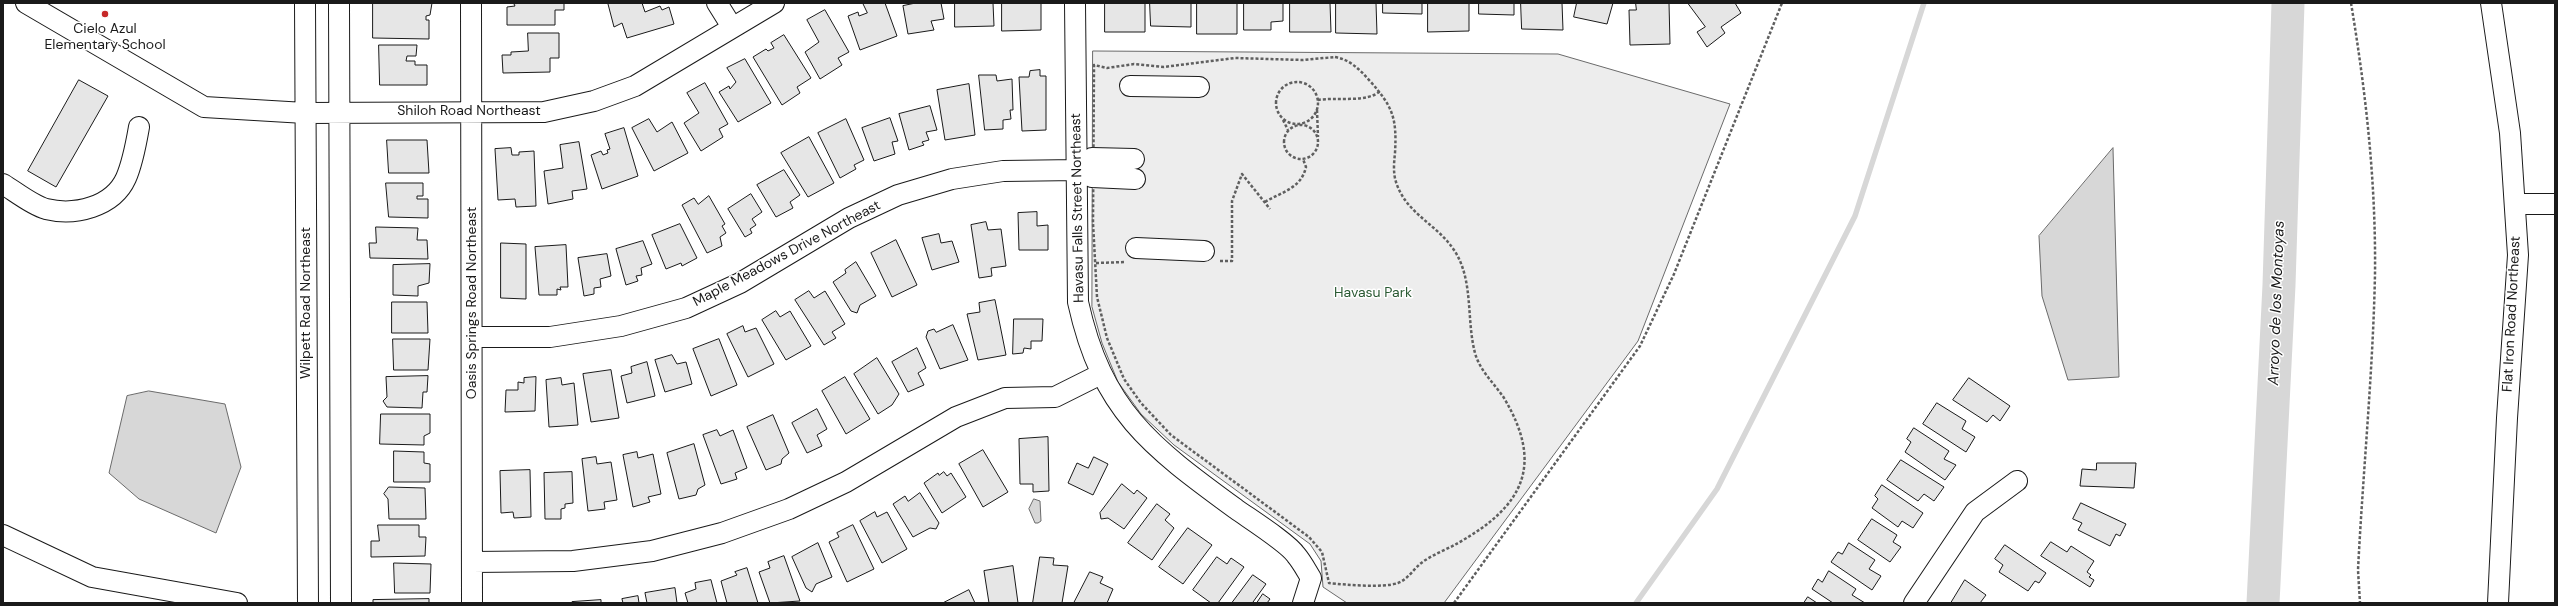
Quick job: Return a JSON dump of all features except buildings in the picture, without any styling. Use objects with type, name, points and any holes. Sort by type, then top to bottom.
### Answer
[{"type":"street","name":"Shiloh Road Northeast","points":[[26,3],[204,107],[305,113],[471,110],[544,112],[594,101],[635,86],[774,3]]},
{"type":"street","name":"Wilpett Road Northeast","points":[[305,3],[308,603]]},
{"type":"street","points":[[339,3],[341,603]]},
{"type":"street","name":"Oasis Springs Road Northeast","points":[[471,3],[472,603]]},
{"type":"street","points":[[717,3],[732,27]]},
{"type":"street","name":"Havasu Falls Street Northeast","points":[[1075,3],[1088,168],[1078,302],[1086,338],[1101,374],[1119,405],[1143,436],[1170,461],[1296,553],[1311,578],[1303,603]]},
{"type":"street","name":"Flat Iron Road Northeast","points":[[2491,3],[2510,133],[2518,255],[2506,418],[2498,603]]},
{"type":"street","points":[[1130,86],[1199,87]]},
{"type":"street","points":[[3,184],[45,208],[64,211],[88,209],[109,199],[125,179],[140,127]]},
{"type":"street","points":[[1088,168],[1134,159]]},
{"type":"street","points":[[1088,168],[1135,179]]},
{"type":"street","name":"Maple Meadows Drive Northeast","points":[[472,337],[550,337],[621,326],[686,308],[740,283],[849,218],[898,196],[952,179],[1003,171],[1088,168]]},
{"type":"street","points":[[2515,204],[2555,204]]},
{"type":"street","points":[[1136,248],[1204,251]]},
{"type":"street","points":[[472,562],[580,560],[652,551],[722,533],[789,509],[846,482],[956,417],[1005,398],[1055,397],[1101,374]]},
{"type":"street","points":[[1914,603],[1975,512],[2017,481]]},
{"type":"street","points":[[3,535],[92,577],[237,603]]},
{"type":"path","points":[[1454,603],[1640,346],[1674,274],[1782,3]]},
{"type":"path","points":[[2351,3],[2364,78],[2372,170],[2375,273],[2358,570],[2360,603]]},
{"type":"path","points":[[1335,57],[1343,59],[1356,67],[1380,91],[1388,101],[1392,113],[1395,182],[1413,212],[1448,243],[1457,255],[1468,291],[1469,322],[1476,357],[1518,424],[1524,443],[1525,454],[1521,484],[1510,502],[1477,531],[1420,564],[1398,583],[1329,583],[1326,565],[1317,545],[1295,526],[1188,449],[1141,403],[1124,379],[1099,310],[1095,283],[1088,168],[1094,65],[1108,68],[1134,64],[1164,67],[1234,58],[1304,60],[1335,57]]},
{"type":"path","points":[[1288,130],[1275,104],[1277,95],[1288,84],[1305,83],[1312,88],[1318,100],[1318,140],[1315,152],[1303,159],[1289,155],[1283,142],[1288,130],[1307,122],[1317,110]]},
{"type":"path","points":[[1318,100],[1337,97],[1363,99],[1380,91]]},
{"type":"path","points":[[1283,120],[1312,128],[1318,140]]},
{"type":"path","points":[[1265,202],[1277,195],[1287,193],[1294,186],[1305,172],[1303,159]]},
{"type":"shaded area","name":"Havasu Park","points":[[1093,51],[1558,54],[1730,104],[1638,341],[1444,603],[1347,603],[1323,587],[1321,561],[1310,544],[1174,445],[1141,414],[1118,382],[1102,343],[1092,307]]},
{"type":"shaded area","points":[[2113,148],[2119,377],[2068,380],[2042,296],[2039,236]]},
{"type":"shaded area","points":[[149,391],[225,404],[241,467],[216,533],[139,499],[109,473],[127,396]]},
{"type":"shaded area","points":[[1034,499],[1040,501],[1041,521],[1038,523],[1035,523],[1029,509]]},
{"type":"waterway","points":[[1636,603],[1717,489],[1855,216],[1924,3]]},
{"type":"waterway","name":"Arroyo de los Montoyas","points":[[2263,603],[2279,285],[2288,3]]},
{"type":"place","name":"Cielo Azul Elementary School","points":[[105,14]]}]
